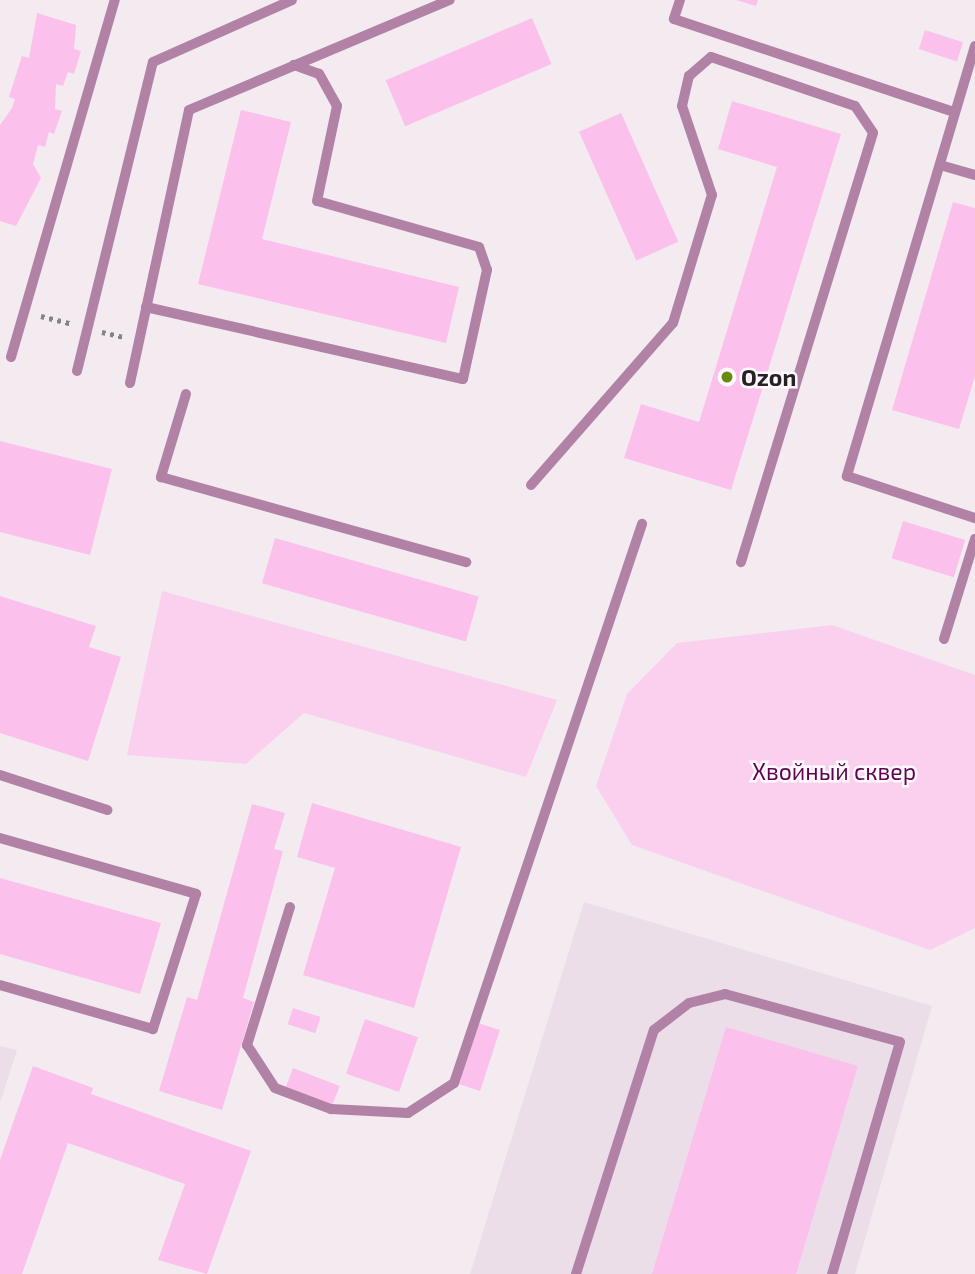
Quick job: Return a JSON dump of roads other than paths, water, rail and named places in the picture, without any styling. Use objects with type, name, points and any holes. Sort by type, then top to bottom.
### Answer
[{"type":"lane","points":[[10,357],[115,0]]},
{"type":"lane","points":[[77,371],[153,62],[292,0]]},
{"type":"lane","points":[[130,383],[189,110],[450,0]]},
{"type":"lane","points":[[680,0],[674,19],[954,112]]},
{"type":"lane","points":[[975,46],[847,476],[975,518]]},
{"type":"lane","points":[[531,485],[673,323],[712,195],[682,106],[689,76],[711,57],[855,106],[873,133],[741,562]]},
{"type":"lane","points":[[146,307],[463,379],[487,270],[479,247],[317,201],[337,106],[319,74],[294,65]]},
{"type":"lane","points":[[940,165],[975,175]]},
{"type":"lane","points":[[186,394],[161,477],[466,562]]},
{"type":"lane","points":[[290,907],[247,1045],[275,1088],[331,1110],[408,1113],[454,1083],[642,524]]},
{"type":"lane","points":[[944,639],[975,539]]},
{"type":"lane","points":[[0,775],[107,810]]},
{"type":"lane","points":[[0,838],[196,894],[153,1029],[0,985]]},
{"type":"lane","points":[[576,1274],[654,1030],[689,1003],[725,994],[900,1042],[832,1274]]},
{"type":"place","name":"Ozon","points":[[727,377]]},
{"type":"park label","name":"Хвойный сквер","points":[[834,771]]}]
